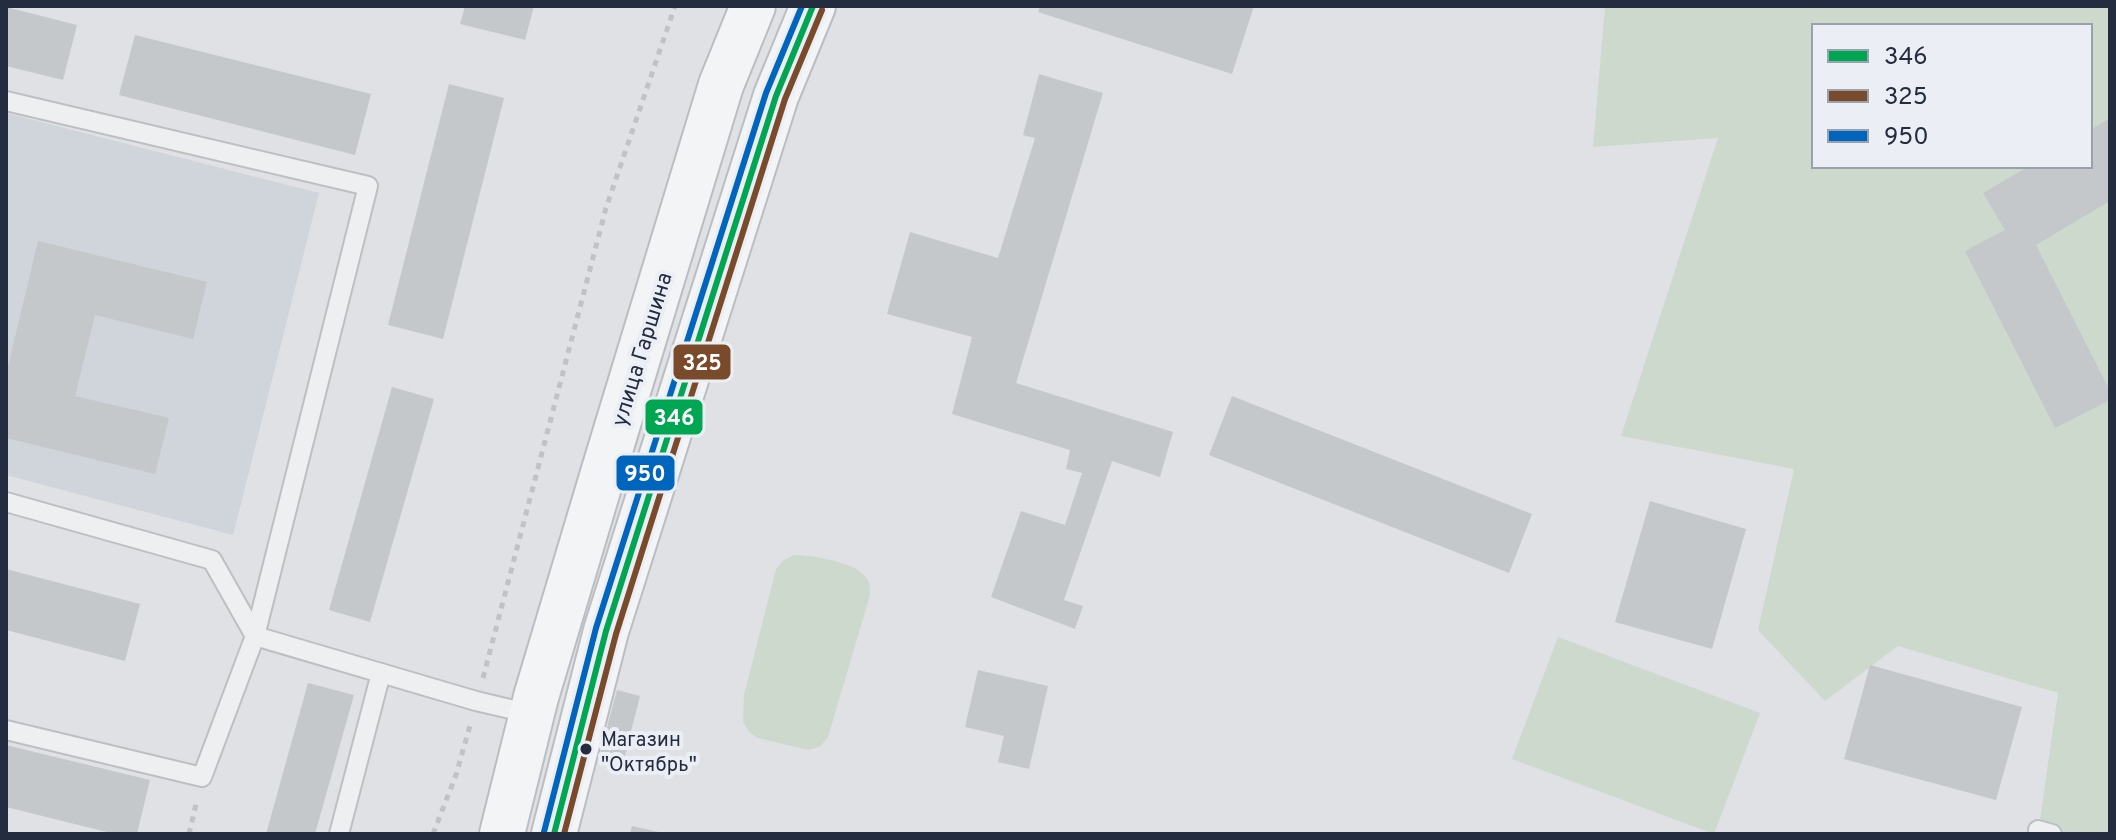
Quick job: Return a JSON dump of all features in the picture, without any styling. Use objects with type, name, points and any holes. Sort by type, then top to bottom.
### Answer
[{"type":"main road","name":"улица Гаршина","points":[[502,834],[531,714],[721,85],[753,6]]},
{"type":"main road","points":[[554,834],[610,616],[776,96],[813,6]]},
{"type":"lane","points":[[6,101],[368,186],[255,636],[202,777],[6,730]]},
{"type":"lane","points":[[6,502],[212,560],[255,636],[476,701],[531,714]]},
{"type":"lane","points":[[339,834],[381,673]]},
{"type":"path","points":[[433,834],[456,775],[606,208],[675,6]]},
{"type":"path","points":[[189,834],[202,777]]},
{"type":"shaded area","points":[[1605,6],[2110,6],[2110,834],[2038,834],[2058,693],[1898,646],[1825,701],[1758,630],[1794,469],[1621,436],[1718,138],[1593,147]]},
{"type":"shaded area","points":[[6,113],[319,193],[233,535],[6,475]]},
{"type":"shaded area","points":[[794,555],[821,558],[852,567],[867,578],[870,590],[828,737],[821,746],[808,750],[758,738],[749,732],[743,722],[744,695],[776,569]]},
{"type":"shaded area","points":[[1558,637],[1760,713],[1714,834],[1512,759]]},
{"type":"building","points":[[465,6],[534,6],[525,40],[460,24]]},
{"type":"building","points":[[1040,6],[1254,6],[1232,74],[1038,12]]},
{"type":"building","points":[[6,7],[77,25],[63,80],[6,66]]},
{"type":"building","points":[[135,35],[371,94],[355,155],[119,95]]},
{"type":"building","points":[[1039,74],[1103,93],[1016,383],[1173,432],[1160,477],[1112,461],[1064,600],[1083,606],[1075,629],[991,597],[1021,511],[1065,525],[1082,473],[1066,469],[1070,450],[952,414],[972,337],[887,314],[910,232],[998,258],[1035,138],[1023,135]]},
{"type":"building","points":[[449,84],[504,98],[443,339],[388,325]]},
{"type":"building","points":[[2110,118],[2110,201],[2036,245],[2110,391],[2110,400],[2055,428],[1965,251],[2005,230],[1983,193],[2026,168],[2092,168],[2092,129]]},
{"type":"building","points":[[38,241],[207,282],[193,339],[95,315],[75,396],[169,418],[155,474],[6,438],[6,375]]},
{"type":"building","points":[[392,387],[434,399],[370,622],[329,610]]},
{"type":"building","points":[[1232,396],[1532,514],[1509,573],[1209,455]]},
{"type":"building","points":[[1650,501],[1746,529],[1712,649],[1615,622]]},
{"type":"building","points":[[6,569],[140,604],[125,661],[6,630]]},
{"type":"building","points":[[1870,665],[2022,707],[1996,800],[1844,759]]},
{"type":"building","points":[[978,670],[1048,686],[1029,769],[998,762],[1004,736],[965,727]]},
{"type":"building","points":[[308,683],[354,695],[315,834],[266,834]]},
{"type":"building","points":[[617,690],[640,696],[622,767],[598,761]]},
{"type":"building","points":[[6,745],[150,780],[137,834],[115,834],[6,807]]},
{"type":"building","points":[[632,826],[663,833],[663,834],[630,834]]},
{"type":"transit line","name":"950","points":[[544,832],[596,628],[766,93],[802,6]]},
{"type":"transit line","name":"346","points":[[554,834],[606,631],[776,96],[813,6]]},
{"type":"transit line","name":"325","points":[[564,834],[616,634],[785,99],[822,10]]},
{"type":"place","name":"Магазин \"Октябрь\"","points":[[586,749]]}]
